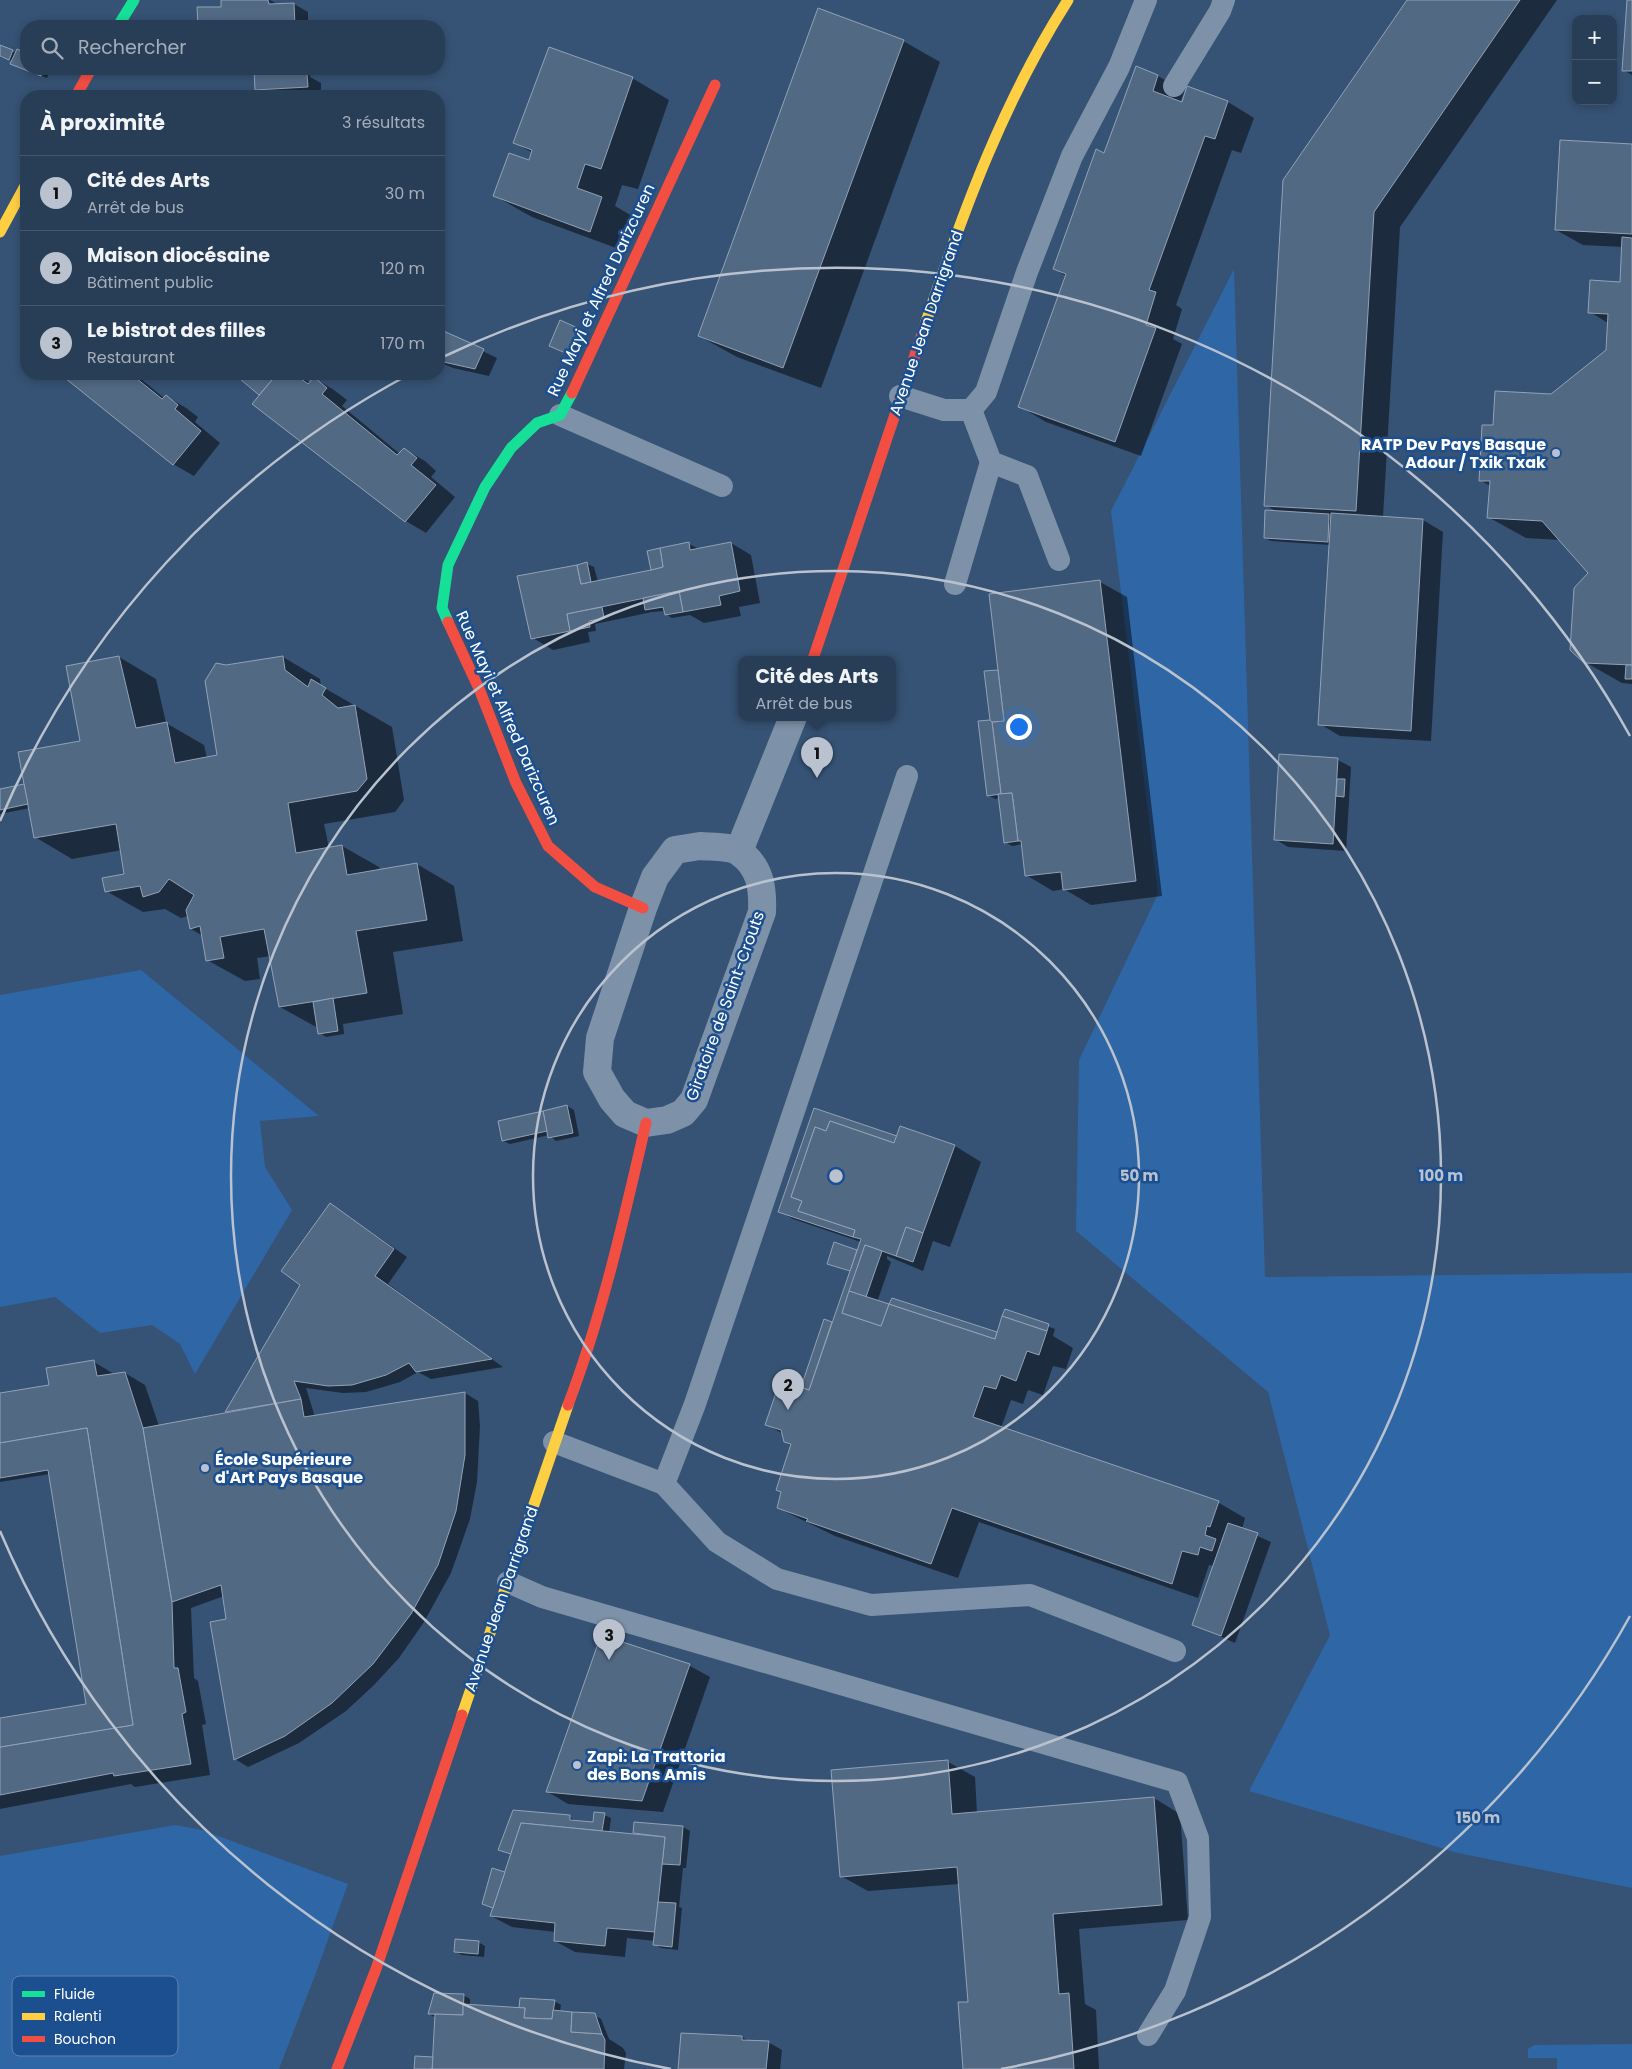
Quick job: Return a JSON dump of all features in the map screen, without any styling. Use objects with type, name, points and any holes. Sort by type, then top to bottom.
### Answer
[{"type":"street","points":[[122,20],[134,0]]},
{"type":"street","name":"Avenue Jean Darrigrand","points":[[813,656],[950,250],[986,155],[1014,93],[1068,0]]},
{"type":"street","points":[[80,90],[88,75]]},
{"type":"street","name":"Rue Mayi et Alfred Darizcuren","points":[[643,908],[595,887],[548,846],[516,783],[480,691],[442,608],[448,565],[485,487],[511,448],[537,423],[560,415],[579,381],[714,85]]},
{"type":"street","points":[[0,232],[20,195]]},
{"type":"street","points":[[646,1123],[625,1114],[612,1099],[597,1072],[600,1038],[643,908],[655,877],[676,850],[700,846],[738,851],[791,721]]},
{"type":"street","name":"Giratoire de Saint-Crouts","points":[[646,1123],[667,1120],[683,1113],[694,1100],[762,912],[763,888],[757,870],[738,851]]},
{"type":"street","name":"Avenue Jean Darrigrand","points":[[337,2069],[382,1952],[554,1442],[588,1352],[615,1257],[646,1123]]},
{"type":"lane","points":[[971,410],[986,392],[1027,272],[1072,156],[1119,67],[1146,0]]},
{"type":"lane","points":[[1174,86],[1220,11],[1224,0]]},
{"type":"lane","points":[[900,396],[944,410],[971,410]]},
{"type":"lane","points":[[955,584],[991,462],[971,410]]},
{"type":"lane","points":[[560,415],[722,486]]},
{"type":"lane","points":[[991,462],[1026,476],[1059,560]]},
{"type":"lane","points":[[664,1484],[695,1404],[907,776]]},
{"type":"lane","points":[[554,1442],[664,1484],[717,1542],[777,1579],[871,1606],[1030,1595],[1175,1651]]},
{"type":"lane","points":[[508,1582],[542,1597],[1177,1782],[1198,1838],[1200,1917],[1175,1991],[1148,2035]]},
{"type":"shaded area","points":[[1234,269],[1265,1277],[1632,1273],[1632,1888],[1458,1853],[1249,1791],[1330,1635],[1268,1392],[1076,1231],[1079,1060],[1158,894],[1111,511]]},
{"type":"shaded area","points":[[141,970],[319,1116],[260,1121],[265,1167],[292,1210],[195,1374],[180,1344],[152,1325],[100,1333],[55,1297],[0,1307],[0,995]]},
{"type":"shaded area","points":[[175,1825],[202,1830],[348,1884],[279,2069],[0,2069],[0,1856]]},
{"type":"shaded area","points":[[1632,2044],[1632,2069],[1557,2069],[1557,2058],[1528,2058],[1528,2049],[1534,2045]]},
{"type":"building","points":[[221,0],[268,0],[269,4],[294,3],[295,20],[198,20],[197,7],[221,7]]},
{"type":"building","points":[[1407,0],[1520,0],[1374,212],[1356,511],[1264,506],[1283,180]]},
{"type":"building","points":[[1627,0],[1632,0],[1632,71],[1622,71]]},
{"type":"building","points":[[818,8],[904,40],[783,368],[698,336]]},
{"type":"building","points":[[0,45],[13,50],[9,60],[0,56]]},
{"type":"building","points":[[549,47],[633,77],[601,169],[585,164],[577,188],[602,197],[590,232],[493,196],[509,153],[529,160],[532,150],[513,143]]},
{"type":"building","points":[[17,49],[20,50],[20,68],[10,64]]},
{"type":"building","points":[[1136,66],[1158,75],[1153,91],[1182,102],[1187,86],[1228,101],[1215,139],[1205,136],[1149,290],[1156,292],[1146,325],[1156,328],[1115,442],[1018,407],[1066,274],[1053,269],[1096,149],[1104,153]]},
{"type":"building","points":[[254,75],[307,75],[308,87],[255,90]]},
{"type":"building","points":[[1560,140],[1632,144],[1632,234],[1555,230]]},
{"type":"building","name":"RATP Dev Pays Basque Adour / Txik Txak","points":[[1622,237],[1632,238],[1632,665],[1584,663],[1570,650],[1574,588],[1588,573],[1542,521],[1487,518],[1490,481],[1479,481],[1482,425],[1493,425],[1495,391],[1551,394],[1606,350],[1608,314],[1588,313],[1590,280],[1620,282]]},
{"type":"building","points":[[560,320],[580,329],[568,354],[549,346]]},
{"type":"building","points":[[445,332],[484,349],[475,369],[445,362]]},
{"type":"building","points":[[67,380],[138,380],[162,399],[166,395],[178,405],[175,409],[201,431],[173,465]]},
{"type":"building","points":[[241,380],[272,380],[259,395]]},
{"type":"building","points":[[272,380],[303,380],[308,384],[311,380],[318,380],[327,388],[322,394],[397,455],[404,448],[417,458],[411,465],[436,485],[405,522],[252,404]]},
{"type":"building","points":[[1265,510],[1329,514],[1328,542],[1264,538]]},
{"type":"building","points":[[1331,513],[1423,519],[1411,731],[1318,725]]},
{"type":"building","points":[[689,542],[690,550],[731,542],[740,591],[719,596],[721,605],[683,612],[679,591],[567,614],[570,631],[531,639],[517,576],[577,565],[581,584],[663,567],[660,548]]},
{"type":"building","points":[[660,548],[663,567],[651,570],[647,551]]},
{"type":"building","points":[[587,562],[591,582],[581,584],[577,565]]},
{"type":"building","points":[[1100,580],[1136,881],[1063,890],[1061,872],[1025,876],[1012,793],[1001,794],[992,722],[1004,721],[989,594]]},
{"type":"building","points":[[679,591],[683,612],[665,615],[663,607],[645,610],[643,598]]},
{"type":"building","points":[[602,607],[604,618],[589,621],[590,627],[570,631],[567,614]]},
{"type":"building","points":[[119,656],[136,728],[167,722],[175,763],[217,755],[205,681],[216,663],[226,665],[283,656],[285,670],[308,687],[311,679],[326,688],[322,695],[338,708],[355,705],[367,779],[357,791],[288,803],[296,853],[342,845],[347,875],[417,863],[427,920],[356,931],[367,993],[279,1007],[264,929],[220,937],[224,958],[206,961],[200,926],[190,929],[186,910],[194,895],[169,879],[159,892],[143,897],[140,886],[105,892],[102,878],[124,874],[116,824],[34,838],[18,752],[80,741],[66,666]]},
{"type":"building","points":[[1626,665],[1632,665],[1632,679],[1625,679]]},
{"type":"building","points":[[998,670],[1004,721],[992,722],[990,720],[984,671]]},
{"type":"building","points":[[990,720],[992,722],[1001,794],[987,796],[978,721]]},
{"type":"building","points":[[1279,754],[1338,758],[1333,844],[1274,840]]},
{"type":"building","points":[[1337,779],[1345,779],[1344,797],[1336,796]]},
{"type":"building","points":[[24,784],[28,804],[0,810],[0,789]]},
{"type":"building","points":[[1012,793],[1018,841],[1004,843],[998,794]]},
{"type":"building","points":[[333,998],[338,1031],[318,1034],[313,1002]]},
{"type":"building","points":[[567,1105],[573,1133],[548,1138],[543,1111]]},
{"type":"building","points":[[814,1108],[897,1136],[894,1143],[830,1121],[826,1131],[815,1127],[791,1197],[802,1201],[798,1211],[855,1230],[853,1237],[778,1212]]},
{"type":"building","points":[[543,1111],[547,1131],[502,1141],[498,1121]]},
{"type":"building","points":[[830,1121],[894,1143],[900,1126],[955,1145],[923,1233],[906,1227],[896,1256],[865,1245],[842,1313],[881,1326],[889,1304],[995,1339],[1002,1316],[1047,1331],[1039,1355],[1027,1351],[1016,1381],[1001,1375],[996,1389],[984,1386],[973,1417],[1219,1501],[1210,1527],[1207,1526],[1205,1535],[1216,1539],[1212,1551],[1200,1547],[1198,1555],[1182,1551],[1172,1584],[952,1508],[931,1564],[806,1521],[808,1519],[777,1508],[781,1492],[776,1490],[791,1444],[784,1442],[781,1430],[765,1425],[780,1381],[809,1390],[861,1239],[853,1237],[855,1230],[798,1211],[802,1201],[791,1197],[815,1127],[826,1131]]},
{"type":"building","points":[[330,1203],[394,1249],[375,1276],[492,1359],[416,1372],[409,1363],[386,1375],[352,1385],[328,1386],[294,1381],[301,1399],[225,1412],[300,1285],[281,1271]]},
{"type":"building","points":[[906,1227],[923,1233],[913,1262],[896,1256]]},
{"type":"building","points":[[834,1242],[857,1250],[850,1271],[827,1264]]},
{"type":"building","points":[[865,1245],[882,1251],[866,1297],[849,1291]]},
{"type":"building","points":[[849,1291],[889,1304],[881,1326],[842,1313]]},
{"type":"building","points":[[892,1298],[997,1332],[995,1339],[889,1304]]},
{"type":"building","points":[[1005,1309],[1049,1324],[1047,1331],[1002,1316]]},
{"type":"building","points":[[824,1319],[832,1322],[809,1390],[801,1387]]},
{"type":"building","points":[[94,1360],[97,1376],[125,1372],[143,1428],[172,1602],[174,1668],[178,1668],[186,1712],[182,1714],[191,1764],[114,1776],[113,1773],[0,1795],[0,1747],[133,1725],[87,1428],[0,1443],[0,1393],[49,1385],[46,1368]]},
{"type":"building","points":[[465,1392],[465,1455],[456,1511],[438,1565],[411,1614],[373,1664],[332,1703],[285,1736],[234,1760],[210,1622],[226,1619],[221,1585],[172,1602],[143,1428],[301,1399],[304,1417]]},
{"type":"building","points":[[87,1428],[133,1725],[0,1747],[0,1718],[86,1704],[48,1470],[0,1478],[0,1443]]},
{"type":"building","points":[[1228,1523],[1258,1533],[1221,1636],[1192,1625]]},
{"type":"building","points":[[601,1635],[690,1664],[642,1801],[546,1792]]},
{"type":"building","points":[[948,1760],[952,1814],[1154,1797],[1162,1905],[1053,1914],[1059,1994],[1069,1993],[1074,2069],[963,2069],[958,2002],[968,2002],[957,1867],[840,1877],[831,1770]]},
{"type":"building","points":[[513,1810],[570,1815],[570,1820],[593,1822],[594,1812],[605,1813],[602,1831],[521,1823],[511,1854],[498,1850]]},
{"type":"building","points":[[634,1822],[683,1826],[680,1865],[662,1864],[665,1837],[633,1833]]},
{"type":"building","points":[[521,1823],[665,1837],[655,1932],[607,1928],[605,1946],[554,1941],[555,1923],[490,1916]]},
{"type":"building","points":[[492,1868],[505,1872],[493,1908],[482,1904]]},
{"type":"building","points":[[658,1902],[676,1903],[672,1947],[653,1945]]},
{"type":"building","points":[[455,1939],[479,1941],[478,1954],[454,1952]]},
{"type":"building","points":[[434,1993],[464,1994],[463,2015],[428,2014]]},
{"type":"building","points":[[520,1998],[555,2000],[552,2019],[524,2018],[525,2008],[519,2008]]},
{"type":"building","points":[[463,2004],[525,2008],[524,2018],[552,2019],[553,2010],[572,2012],[571,2032],[602,2034],[605,2040],[604,2069],[432,2069],[435,2014],[463,2015]]},
{"type":"building","points":[[572,2012],[595,2013],[602,2034],[571,2032]]},
{"type":"building","points":[[681,2033],[742,2036],[742,2040],[769,2041],[766,2069],[678,2069]]},
{"type":"building","points":[[415,2056],[433,2057],[432,2069],[414,2069]]},
{"type":"traffic: fast","points":[[122,20],[134,0]]},
{"type":"traffic: fast","points":[[448,622],[442,608],[448,565],[485,487],[511,448],[537,423],[560,415],[572,393]]},
{"type":"traffic: slow","points":[[926,322],[955,238],[987,156],[1024,77],[1068,0]]},
{"type":"traffic: slow","points":[[0,232],[20,195]]},
{"type":"traffic: slow","points":[[462,1715],[568,1405]]},
{"type":"traffic: jam","points":[[79,90],[88,75]]},
{"type":"traffic: jam","points":[[572,393],[715,85]]},
{"type":"traffic: jam","points":[[814,656],[926,322]]},
{"type":"traffic: jam","points":[[448,622],[480,691],[516,783],[548,846],[595,887],[643,908]]},
{"type":"traffic: jam","points":[[568,1405],[602,1300],[621,1230],[646,1123]]},
{"type":"traffic: jam","points":[[337,2069],[376,1969],[462,1715]]},
{"type":"place","name":"RATP Dev Pays Basque Adour / Txik Txak","points":[[1556,453]]},
{"type":"place","name":"Cité des Arts","points":[[817,778]]},
{"type":"place","name":"Maison diocésaine","points":[[788,1410]]},
{"type":"place","name":"École Supérieure d'Art Pays Basque","points":[[205,1468]]},
{"type":"place","name":"Le bistrot des filles","points":[[609,1660]]},
{"type":"place","name":"Zapi: La Trattoria des Bons Amis","points":[[577,1765]]}]
